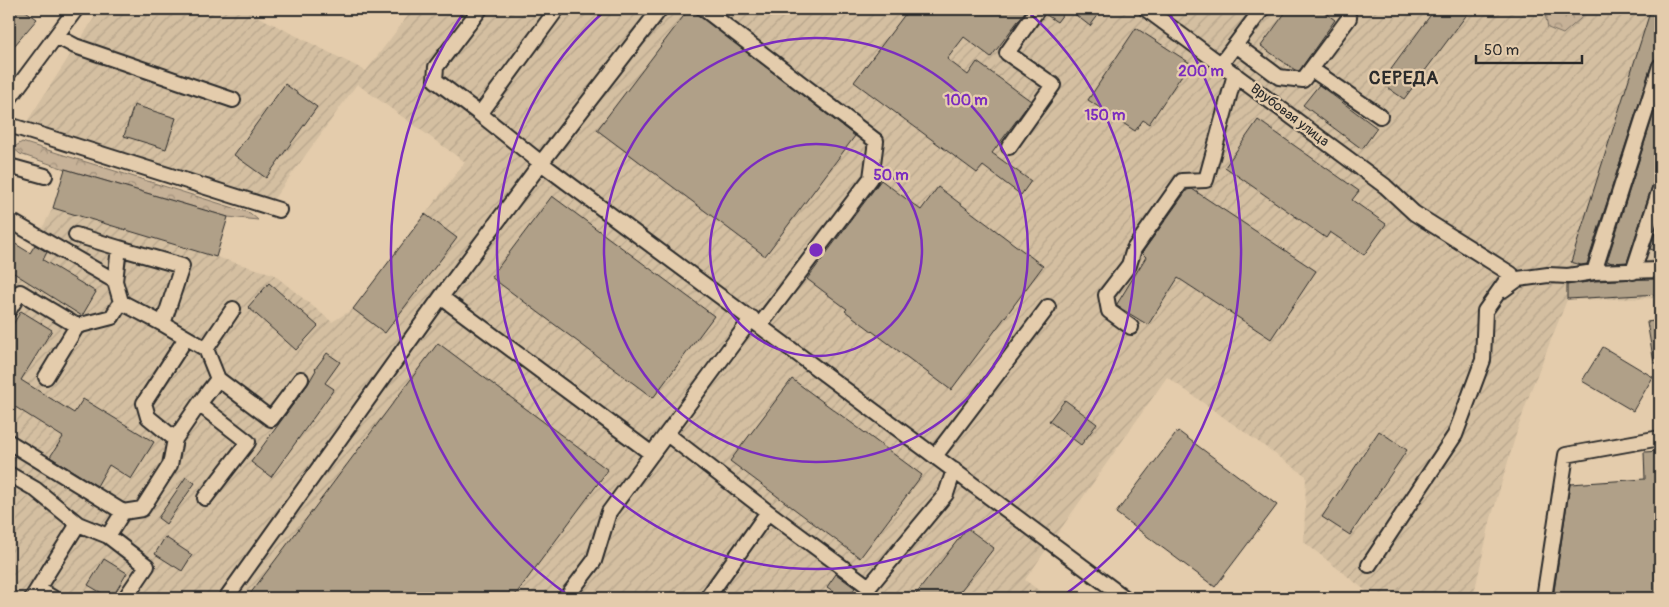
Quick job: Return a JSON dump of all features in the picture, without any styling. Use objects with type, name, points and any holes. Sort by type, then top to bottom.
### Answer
[{"type":"street","points":[[9,99],[76,9]]},
{"type":"street","points":[[480,9],[436,67],[435,80],[541,163],[1125,598]]},
{"type":"street","points":[[480,114],[557,9]]},
{"type":"street","points":[[226,598],[441,297],[541,163],[660,9]]},
{"type":"street","points":[[566,598],[594,561],[609,512],[667,434],[871,178],[876,141],[704,9]]},
{"type":"street","points":[[1009,147],[1053,85],[1007,53],[1038,9]]},
{"type":"street","name":"Врубовая улица","points":[[1146,9],[1386,186],[1414,213],[1511,274],[1496,295]]},
{"type":"street","points":[[1221,64],[1262,9]]},
{"type":"street","points":[[1236,45],[1280,77],[1303,80],[1349,18]]},
{"type":"street","points":[[56,36],[74,46],[233,100]]},
{"type":"street","points":[[1594,272],[1660,66]]},
{"type":"street","points":[[1311,69],[1380,116]]},
{"type":"street","points":[[1131,327],[1109,311],[1106,295],[1129,265],[1134,249],[1182,181],[1206,180],[1234,74]]},
{"type":"street","points":[[9,125],[279,210]]},
{"type":"street","points":[[9,166],[46,176]]},
{"type":"street","points":[[1633,272],[1660,190]]},
{"type":"street","points":[[9,220],[115,281]]},
{"type":"street","points":[[76,235],[182,266],[163,324]]},
{"type":"street","points":[[118,248],[115,281],[121,302],[206,349],[218,379],[271,419],[301,379]]},
{"type":"street","points":[[1369,565],[1455,434],[1484,360],[1484,311],[1496,295],[1518,279],[1548,275],[1568,276],[1594,272],[1660,270]]},
{"type":"street","points":[[9,310],[20,292],[77,326]]},
{"type":"street","points":[[441,297],[652,454]]},
{"type":"street","points":[[46,377],[77,326],[112,317],[121,302]]},
{"type":"street","points":[[935,456],[1048,307]]},
{"type":"street","points":[[206,349],[233,309]]},
{"type":"street","points":[[175,439],[148,417],[144,403],[186,338]]},
{"type":"street","points":[[9,442],[123,512],[142,509],[170,465],[175,439],[218,379]]},
{"type":"street","points":[[199,404],[248,442],[205,498]]},
{"type":"street","points":[[667,434],[869,587],[946,494],[954,470]]},
{"type":"street","points":[[1544,598],[1566,455],[1660,438]]},
{"type":"street","points":[[9,474],[34,489],[78,524],[108,536],[147,566],[128,594]]},
{"type":"street","points":[[108,536],[123,512]]},
{"type":"street","points":[[707,598],[768,512]]},
{"type":"street","points":[[53,598],[35,594],[78,524]]},
{"type":"shaded area","points":[[100,9],[243,9],[366,71],[413,9],[1660,9],[1660,298],[1567,300],[1531,390],[1517,431],[1490,522],[1473,598],[1375,598],[1304,542],[1306,476],[1167,377],[1025,580],[1049,598],[9,598],[9,240],[21,247],[26,258],[53,208],[273,274],[332,322],[353,309],[465,162],[357,84],[273,200],[26,123]]},
{"type":"green space","points":[[1544,9],[1588,9],[1563,34],[1548,28]]},
{"type":"green space","points":[[22,142],[250,213],[258,220],[228,217],[65,169],[20,154],[13,148]]},
{"type":"building","points":[[18,9],[23,9],[37,19],[9,52],[9,22]]},
{"type":"building","points":[[689,9],[855,136],[765,256],[597,130]]},
{"type":"building","points":[[909,9],[1027,9],[991,57],[964,37],[947,59],[968,75],[977,62],[1031,101],[992,153],[1031,181],[1021,195],[983,166],[977,173],[854,82]]},
{"type":"building","points":[[1047,9],[1067,9],[1057,22],[1045,14]]},
{"type":"building","points":[[1068,9],[1103,9],[1090,26]]},
{"type":"building","points":[[1288,9],[1320,9],[1335,20],[1299,71],[1261,46]]},
{"type":"building","points":[[1435,9],[1471,9],[1404,99],[1381,83]]},
{"type":"building","points":[[1651,9],[1660,9],[1660,57],[1652,63],[1587,264],[1581,265],[1571,262]]},
{"type":"building","points":[[1136,28],[1190,63],[1149,124],[1143,120],[1135,131],[1088,100]]},
{"type":"building","points":[[285,84],[317,107],[266,178],[234,155]]},
{"type":"building","points":[[1319,85],[1377,128],[1362,149],[1303,105]]},
{"type":"building","points":[[1660,94],[1660,180],[1652,186],[1627,262],[1612,263],[1607,261]]},
{"type":"building","points":[[134,105],[176,118],[166,149],[124,136]]},
{"type":"building","points":[[1258,120],[1359,191],[1352,200],[1386,224],[1364,255],[1330,232],[1326,238],[1225,167]]},
{"type":"building","points":[[65,169],[228,217],[216,257],[53,208]]},
{"type":"building","points":[[881,180],[921,210],[938,187],[1043,266],[951,390],[845,311],[847,309],[807,279]]},
{"type":"building","points":[[1192,189],[1316,271],[1271,339],[1178,278],[1148,325],[1117,306],[1146,257],[1142,253],[1187,190]]},
{"type":"building","points":[[552,196],[714,316],[653,398],[491,277]]},
{"type":"building","points":[[425,214],[457,238],[385,333],[353,309]]},
{"type":"building","points":[[1660,217],[1660,252],[1650,249]]},
{"type":"building","points":[[9,240],[30,253],[35,245],[47,252],[43,260],[96,292],[82,316],[9,270]]},
{"type":"building","points":[[1660,279],[1660,294],[1567,299],[1567,285],[1595,281]]},
{"type":"building","points":[[269,283],[318,326],[296,350],[248,307]]},
{"type":"building","points":[[21,311],[52,330],[21,380],[74,413],[83,399],[154,442],[131,479],[109,465],[97,486],[50,457],[63,437],[9,403],[9,331]]},
{"type":"building","points":[[1660,320],[1660,363],[1654,363],[1647,322]]},
{"type":"building","points":[[438,343],[608,470],[513,598],[247,598]]},
{"type":"building","points":[[1603,347],[1653,377],[1633,411],[1582,381]]},
{"type":"building","points":[[327,353],[340,362],[325,383],[334,389],[271,477],[251,462],[308,384],[315,369]]},
{"type":"building","points":[[792,379],[922,475],[860,558],[730,461]]},
{"type":"building","points":[[1065,400],[1097,424],[1081,445],[1049,421]]},
{"type":"building","points":[[1178,431],[1277,505],[1215,587],[1116,513]]},
{"type":"building","points":[[1379,431],[1407,450],[1350,535],[1322,517]]},
{"type":"building","points":[[1660,451],[1660,598],[1553,598],[1570,484],[1645,479],[1644,452]]},
{"type":"building","points":[[186,477],[195,483],[166,524],[158,518]]},
{"type":"building","points":[[967,528],[994,548],[955,598],[913,598]]},
{"type":"building","points":[[165,537],[192,555],[182,571],[155,554]]},
{"type":"building","points":[[104,559],[127,573],[112,598],[88,585]]},
{"type":"building","points":[[836,574],[855,588],[847,598],[843,598],[827,587]]},
{"type":"district","name":"СЕРЕДА","points":[[1404,78]]}]
